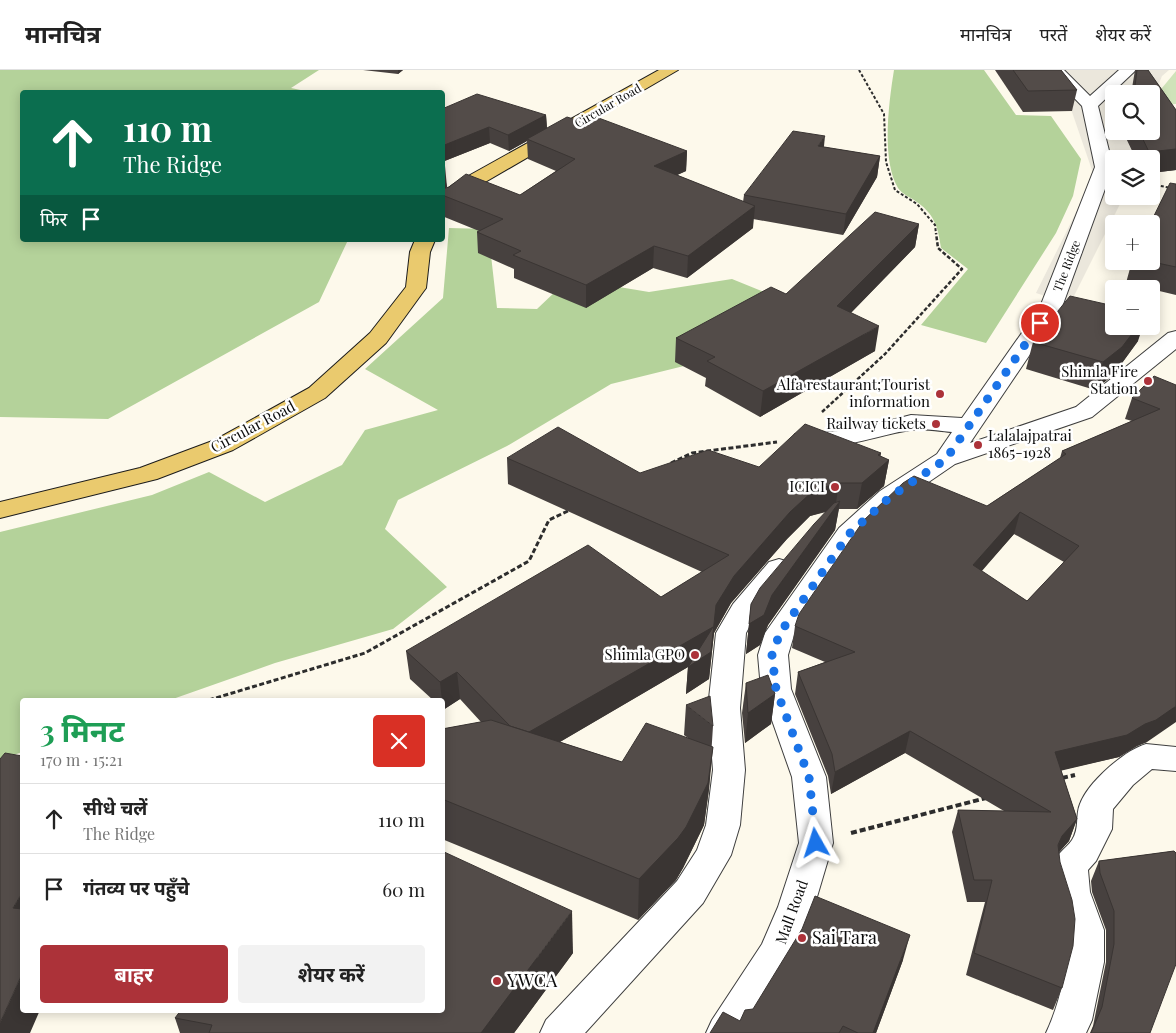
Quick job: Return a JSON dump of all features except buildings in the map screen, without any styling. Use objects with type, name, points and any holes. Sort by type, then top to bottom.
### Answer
[{"type":"main road","name":"Circular Road","points":[[445,201],[461,188],[670,70]]},
{"type":"main road","name":"Circular Road","points":[[0,510],[148,474],[224,445],[317,393],[378,338],[416,288],[420,252],[424,242]]},
{"type":"street","points":[[1056,70],[1090,105],[1128,70]]},
{"type":"street","name":"The Ridge","points":[[946,459],[1051,307],[1104,167],[1090,105]]},
{"type":"street","name":"Mall Road","points":[[726,1033],[777,953],[796,908],[816,843],[809,777],[776,689],[772,655],[780,633],[849,534],[890,497],[946,459],[1084,412],[1176,338]]},
{"type":"street","points":[[791,440],[853,437],[911,422],[968,426]]},
{"type":"street","points":[[560,1033],[690,892],[713,854],[723,825],[729,770],[724,708],[731,633],[743,611],[809,535],[835,519],[865,519]]},
{"type":"street","points":[[1066,1033],[1072,1020],[1085,962],[1086,930],[1072,892],[1070,866],[1084,850],[1095,829],[1096,806],[1121,776],[1146,756],[1176,759]]},
{"type":"path","points":[[665,466],[692,453],[791,440],[885,354],[962,269],[938,248],[935,225],[917,204],[895,190],[886,162],[884,114],[859,70]]},
{"type":"path","points":[[1160,186],[1176,189]]},
{"type":"path","points":[[216,698],[365,653],[529,561],[549,520],[576,507]]},
{"type":"path","points":[[1061,779],[1080,774]]},
{"type":"path","points":[[816,843],[995,796]]},
{"type":"green space","points":[[0,70],[319,70],[291,88],[300,90],[20,90],[20,242],[347,242],[319,302],[108,419],[0,417]]},
{"type":"green space","points":[[894,70],[984,70],[1016,115],[1051,116],[1081,159],[1073,196],[1056,233],[986,343],[921,325],[968,269],[941,248],[931,215],[921,205],[899,190],[893,176],[889,162],[888,130]]},
{"type":"green space","points":[[1176,71],[1176,104],[1160,105],[1162,88]]},
{"type":"green space","points":[[449,228],[488,229],[497,308],[537,309],[557,290],[607,285],[649,292],[732,279],[786,301],[692,364],[611,384],[507,446],[398,500],[385,529],[447,587],[393,629],[275,663],[176,698],[20,698],[20,753],[0,760],[0,532],[152,495],[209,472],[265,502],[342,465],[365,430],[438,410],[365,369],[443,298]]},
{"type":"shaded area","points":[[1041,70],[1169,70],[1162,76],[1158,85],[1105,85],[1105,140],[1142,140],[1140,150],[1105,150],[1105,205],[1120,205],[1114,215],[1105,215],[1105,234],[1070,304],[1036,293],[1094,176],[1072,112]]},
{"type":"place","name":"Shimla Fire Station","points":[[1148,381]]},
{"type":"place","name":"Alfa restaurant;Tourist information","points":[[940,394]]},
{"type":"place","name":"Railway tickets","points":[[936,424]]},
{"type":"place","name":"Lalalajpatrai 1865-1928","points":[[978,445]]},
{"type":"place","name":"ICICI","points":[[835,487]]},
{"type":"place","name":"Shimla GPO","points":[[695,655]]},
{"type":"place","name":"Sai Tara","points":[[802,938]]},
{"type":"place","name":"YWCA","points":[[497,981]]},
{"type":"route","points":[[816,843],[809,777],[776,689],[772,655],[780,633],[849,534],[890,497],[946,459],[1040,323]]}]
